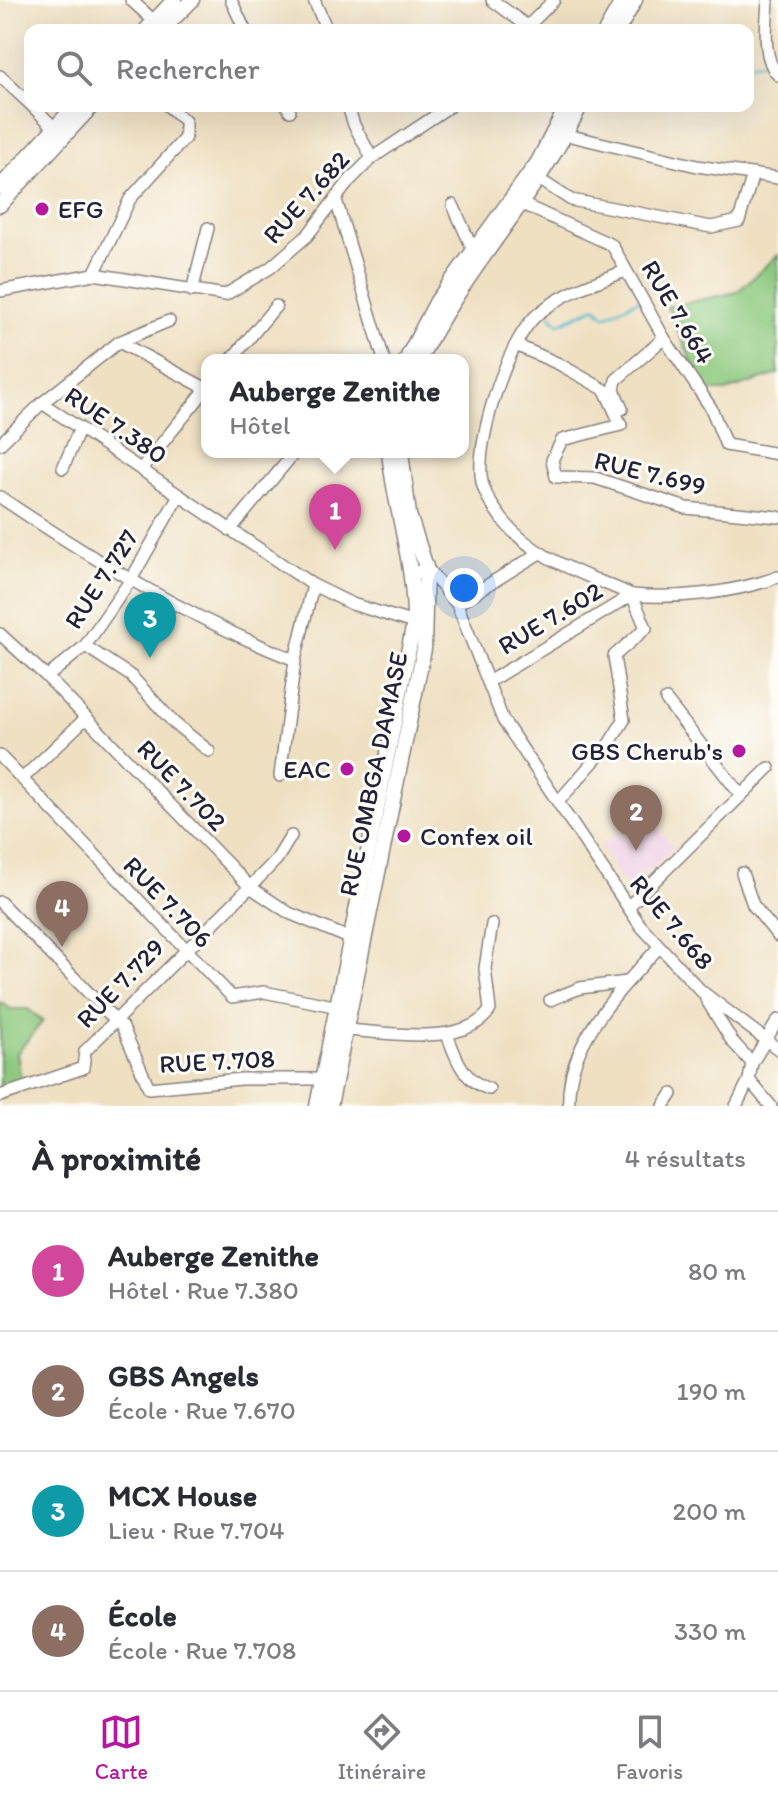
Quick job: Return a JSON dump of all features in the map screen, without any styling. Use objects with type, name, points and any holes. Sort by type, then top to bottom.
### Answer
[{"type":"main road","points":[[156,24],[174,0]]},
{"type":"main road","points":[[158,24],[192,0]]},
{"type":"main road","points":[[609,24],[623,0]]},
{"type":"main road","points":[[621,24],[635,0]]},
{"type":"main road","points":[[0,187],[70,112]]},
{"type":"main road","points":[[0,205],[86,112]]},
{"type":"main road","points":[[422,354],[446,309],[522,204],[564,112]]},
{"type":"main road","points":[[409,354],[437,301],[473,250],[567,135],[577,112]]},
{"type":"main road","name":"RUE OMBGA DAMASE","points":[[330,1106],[330,1079],[414,623],[412,576],[397,514],[390,458]]},
{"type":"main road","name":"RUE OMBGA DAMASE","points":[[341,1027],[339,1007],[424,649],[426,567],[409,515],[402,458]]},
{"type":"main road","name":"RUE OMBGA DAMASE","points":[[317,1106],[330,1079]]},
{"type":"street","points":[[131,0],[151,24]]},
{"type":"street","points":[[231,0],[242,24]]},
{"type":"street","points":[[314,0],[324,24]]},
{"type":"street","points":[[492,0],[521,24]]},
{"type":"street","points":[[530,24],[554,0]]},
{"type":"street","points":[[768,0],[768,54],[770,66],[778,75]]},
{"type":"street","points":[[0,76],[24,98]]},
{"type":"street","points":[[38,112],[55,128]]},
{"type":"street","points":[[94,274],[130,199],[185,138],[185,121],[175,112]]},
{"type":"street","points":[[350,112],[372,158]]},
{"type":"street","name":"RUE 7.682","points":[[0,291],[94,274],[225,295],[270,268],[307,236],[372,158],[441,112]]},
{"type":"street","points":[[567,135],[697,166],[778,178]]},
{"type":"street","points":[[534,176],[571,200],[711,227],[739,221],[753,174]]},
{"type":"street","points":[[336,200],[382,354]]},
{"type":"street","name":"RUE 7.664","points":[[522,204],[612,245],[664,338],[711,408],[726,445],[778,454]]},
{"type":"street","points":[[453,205],[473,250]]},
{"type":"street","points":[[192,291],[208,228]]},
{"type":"street","points":[[558,802],[609,744],[624,720],[614,656],[646,628],[632,595],[538,554],[504,522],[487,497],[482,482],[483,434],[502,377],[537,314],[572,291],[626,271]]},
{"type":"street","points":[[236,354],[276,306]]},
{"type":"street","points":[[0,444],[42,403],[119,342],[169,321]]},
{"type":"street","points":[[627,421],[614,385],[664,338]]},
{"type":"street","points":[[119,342],[201,386]]},
{"type":"street","name":"RUE 7.699","points":[[518,346],[559,364],[605,390],[621,425],[562,440],[552,460],[556,477],[595,478],[686,508],[778,517]]},
{"type":"street","points":[[141,469],[201,396]]},
{"type":"street","name":"RUE 7.380","points":[[42,403],[313,585],[352,604],[414,623]]},
{"type":"street","points":[[63,468],[80,428]]},
{"type":"street","points":[[230,530],[290,458]]},
{"type":"street","name":"RUE 7.727","points":[[47,677],[85,646],[132,578],[179,495]]},
{"type":"street","points":[[0,497],[228,633],[295,660]]},
{"type":"street","points":[[457,604],[538,554]]},
{"type":"street","points":[[412,576],[426,567]]},
{"type":"street","name":"RUE 7.668","points":[[426,567],[457,604],[503,720],[628,907],[659,947],[701,991],[778,1049]]},
{"type":"street","name":"RUE 7.602","points":[[488,682],[632,595],[655,597],[685,594],[756,585],[778,577]]},
{"type":"street","points":[[280,776],[295,660],[313,585]]},
{"type":"street","name":"RUE 7.702","points":[[0,634],[47,677],[250,887],[289,913],[357,941]]},
{"type":"street","points":[[85,646],[131,676],[174,723],[209,751]]},
{"type":"street","points":[[666,700],[740,794]]},
{"type":"street","points":[[22,779],[86,718]]},
{"type":"street","name":"RUE 7.706","points":[[0,756],[183,950],[232,997],[264,992],[339,1007]]},
{"type":"street","points":[[628,907],[769,768]]},
{"type":"street","name":"RUE 7.729","points":[[0,1096],[83,1068],[85,1051],[277,859],[291,836]]},
{"type":"street","points":[[742,873],[753,905],[778,936]]},
{"type":"street","name":"RUE 7.708","points":[[0,902],[95,1003],[116,1020],[131,1044],[146,1084],[154,1089],[241,1079],[330,1079]]},
{"type":"street","points":[[341,1027],[447,1034],[468,1031],[483,1021],[490,1010],[485,968],[492,924]]},
{"type":"street","points":[[569,1106],[568,1079],[573,1061],[627,982],[659,947]]},
{"type":"street","points":[[550,1000],[580,988],[627,982]]},
{"type":"street","points":[[701,991],[732,1041],[752,1063]]},
{"type":"street","points":[[736,1106],[749,1080],[752,1063],[778,1020]]},
{"type":"street","points":[[447,1034],[467,1075],[478,1085],[489,1089]]},
{"type":"street","points":[[749,1080],[771,1106]]},
{"type":"street","points":[[664,1106],[672,1094]]},
{"type":"shaded area","points":[[650,818],[674,847],[628,890],[600,847],[619,831],[625,838]]},
{"type":"green space","points":[[778,255],[778,374],[726,391],[705,391],[667,307],[737,292]]},
{"type":"green space","points":[[0,1002],[11,1009],[28,1009],[43,1021],[17,1053],[22,1085],[0,1098]]},
{"type":"waterway","points":[[754,63],[765,62]]},
{"type":"waterway","points":[[550,314],[559,324],[596,307],[605,316],[638,300]]},
{"type":"place","name":"EFG","points":[[42,209]]},
{"type":"place","name":"Auberge Zenithe","points":[[335,550]]},
{"type":"place","name":"MCX House","points":[[150,658]]},
{"type":"place","name":"GBS Cherub's","points":[[739,751]]},
{"type":"place","name":"EAC","points":[[347,769]]},
{"type":"place","name":"Confex oil","points":[[404,836]]},
{"type":"place","name":"GBS Angels","points":[[636,851]]},
{"type":"place","name":"École","points":[[62,947]]}]
